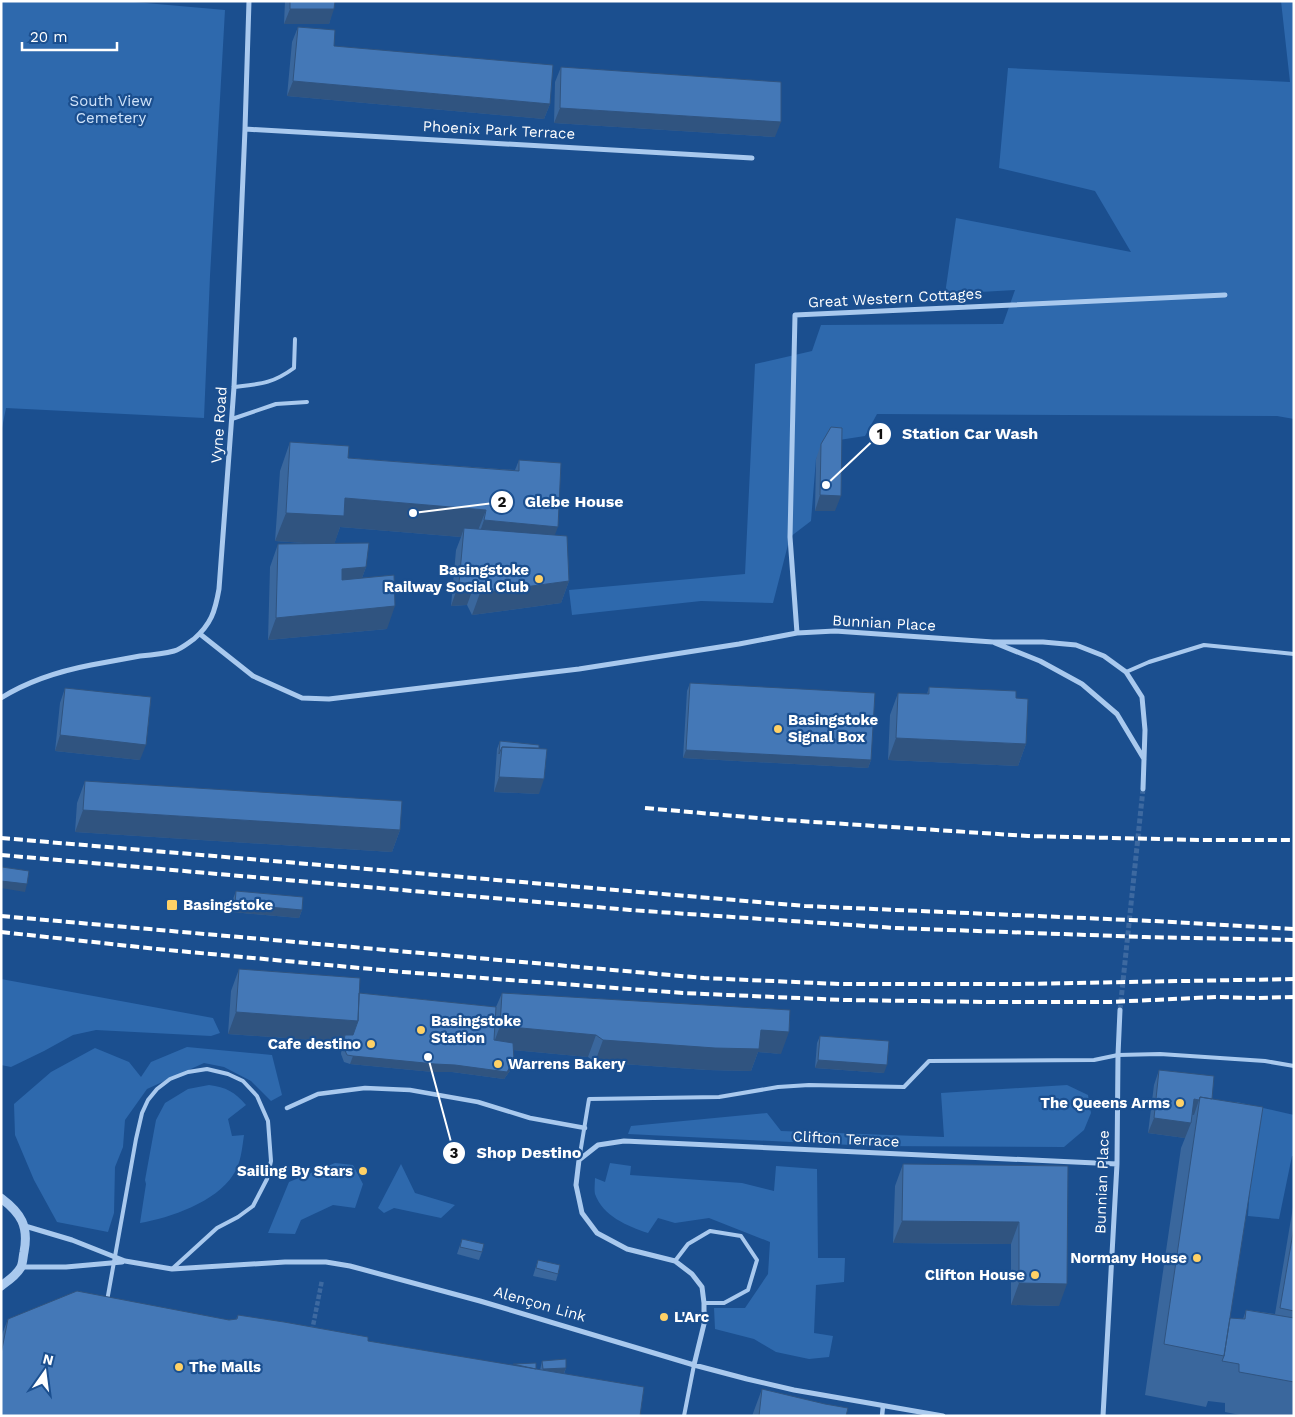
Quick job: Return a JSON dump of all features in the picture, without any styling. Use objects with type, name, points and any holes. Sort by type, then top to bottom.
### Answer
[{"type":"street","name":"Vyne Road","points":[[1,698],[42,678],[89,665],[158,655],[177,650],[200,634],[209,624],[213,614],[218,597],[234,387],[249,1]]},
{"type":"street","name":"Phoenix Park Terrace","points":[[245,129],[752,158]]},
{"type":"street","name":"Great Western Cottages","points":[[798,633],[790,537],[795,315],[1225,295]]},
{"type":"street","name":"Bunnian Place","points":[[200,634],[253,676],[302,698],[329,699],[579,669],[657,658],[798,633],[834,631],[992,642],[1043,642],[1076,645],[1104,656],[1126,672],[1142,697],[1145,730],[1143,789]]},
{"type":"street","name":"Bunnian Place","points":[[992,642],[1040,661],[1082,684],[1117,714],[1144,759]]},
{"type":"street","name":"Bunnian Place","points":[[1102,1416],[1117,1164],[1120,1010]]},
{"type":"street","points":[[287,1108],[318,1094],[365,1088],[410,1090],[478,1102],[530,1118],[584,1128]]},
{"type":"street","name":"Clifton Terrace","points":[[579,1160],[598,1145],[624,1141],[1117,1164]]},
{"type":"street","points":[[579,1160],[576,1185],[582,1213],[597,1232],[627,1249],[675,1261],[692,1274],[702,1286],[704,1324],[694,1365]]},
{"type":"street","points":[[1,1197],[22,1218],[25,1226],[25,1247],[22,1267],[1,1286]]},
{"type":"street","name":"Alençon Link","points":[[25,1226],[72,1240],[125,1261],[172,1268],[284,1262],[326,1262],[350,1266],[480,1300],[694,1365],[794,1390],[943,1416]]},
{"type":"street","name":"Alençon Link","points":[[22,1267],[66,1267],[125,1261]]},
{"type":"street","points":[[882,1416],[884,1406]]},
{"type":"lane","points":[[234,387],[266,383],[283,376],[294,368],[295,339]]},
{"type":"lane","points":[[232,419],[276,404],[307,402]]},
{"type":"lane","points":[[1126,672],[1149,662],[1204,645],[1294,654]]},
{"type":"lane","points":[[579,1160],[589,1099],[719,1097],[778,1087],[808,1085],[904,1087],[928,1061],[1094,1060],[1118,1055],[1160,1054],[1266,1061],[1294,1066]]},
{"type":"lane","points":[[106,1303],[142,1113],[148,1100],[158,1088],[170,1079],[188,1072],[207,1069],[228,1074],[243,1081],[257,1096],[268,1121],[272,1161],[253,1206],[238,1217],[217,1228],[172,1268]]},
{"type":"lane","points":[[675,1261],[688,1244],[710,1231],[741,1236],[757,1260],[748,1290],[724,1303],[704,1303]]},
{"type":"lane","points":[[684,1416],[694,1365]]},
{"type":"green space","name":"South View Cemetery","points":[[1,1],[123,1],[225,10],[204,418],[6,408],[1,433]]},
{"type":"green space","points":[[1281,1],[1294,1],[1294,419],[1277,416],[877,414],[865,436],[826,442],[816,459],[811,521],[790,537],[773,603],[701,601],[572,615],[569,590],[745,574],[755,364],[812,351],[821,325],[1003,324],[1015,290],[945,294],[956,218],[1131,252],[1095,191],[999,168],[1008,68],[1290,82]]},
{"type":"green space","points":[[1,979],[213,1018],[220,1033],[211,1036],[96,1030],[73,1035],[11,1067],[1,1065]]},
{"type":"green space","points":[[187,1047],[272,1055],[282,1095],[271,1101],[251,1081],[224,1067],[204,1063],[147,1089],[125,1120],[123,1147],[115,1167],[114,1213],[108,1232],[57,1222],[34,1180],[15,1135],[14,1104],[51,1072],[95,1048],[129,1062],[141,1077],[151,1062]]},
{"type":"green space","points":[[209,1085],[230,1091],[246,1105],[228,1119],[232,1136],[244,1135],[241,1156],[236,1171],[225,1185],[204,1201],[178,1213],[140,1223],[145,1180],[156,1120],[165,1103],[188,1089]]},
{"type":"green space","points":[[1067,1085],[1088,1095],[1091,1113],[1084,1130],[1064,1147],[871,1146],[628,1134],[631,1126],[767,1113],[781,1131],[944,1137],[941,1093]]},
{"type":"green space","points":[[1237,1102],[1294,1115],[1294,1156],[1292,1156],[1279,1219],[1248,1216],[1252,1153],[1221,1139]]},
{"type":"green space","points":[[335,1163],[353,1165],[363,1184],[355,1208],[333,1205],[301,1220],[295,1234],[268,1233],[289,1182]]},
{"type":"green space","points":[[610,1163],[631,1166],[630,1175],[742,1183],[774,1191],[776,1166],[817,1169],[818,1258],[845,1258],[844,1282],[816,1285],[814,1333],[833,1336],[829,1357],[809,1359],[776,1352],[754,1339],[715,1329],[714,1308],[745,1308],[768,1274],[770,1242],[709,1218],[675,1223],[658,1218],[648,1233],[632,1227],[610,1214],[599,1202],[595,1194],[595,1178],[605,1182]]},
{"type":"green space","points":[[401,1164],[415,1193],[455,1205],[441,1218],[394,1208],[384,1213],[378,1208]]},
{"type":"building","points":[[290,1],[335,1],[334,9],[290,9]]},
{"type":"building","points":[[298,27],[335,30],[334,46],[553,65],[550,104],[293,81]]},
{"type":"building","points":[[561,67],[781,82],[781,122],[560,108]]},
{"type":"building","points":[[831,427],[842,428],[841,496],[820,495],[821,444]]},
{"type":"building","points":[[290,442],[349,446],[348,458],[519,471],[519,460],[561,463],[558,527],[484,520],[486,510],[345,498],[344,516],[286,513]]},
{"type":"building","points":[[464,528],[567,536],[569,581],[480,593],[475,583],[459,583]]},
{"type":"building","points":[[369,543],[366,567],[342,569],[342,580],[394,575],[395,606],[276,618],[278,544]]},
{"type":"building","name":"Basingstoke Signal Box","points":[[690,683],[875,693],[871,760],[686,750]]},
{"type":"building","points":[[929,687],[1016,691],[1016,698],[1028,699],[1026,744],[896,738],[898,693],[929,694]]},
{"type":"building","points":[[65,688],[151,697],[146,745],[60,735]]},
{"type":"building","points":[[500,741],[539,745],[539,748],[502,747],[499,754]]},
{"type":"building","points":[[502,747],[547,749],[544,779],[499,777]]},
{"type":"building","points":[[85,781],[402,801],[400,830],[83,810]]},
{"type":"building","points":[[2,867],[29,871],[27,884],[1,881]]},
{"type":"building","points":[[236,891],[303,897],[302,910],[235,904]]},
{"type":"building","points":[[239,969],[360,978],[358,1021],[236,1012]]},
{"type":"building","name":"Basingstoke Station","points":[[359,993],[496,1007],[494,1040],[513,1043],[514,1060],[507,1072],[347,1055],[343,1046],[345,1035],[353,1035],[358,1021]]},
{"type":"building","points":[[502,993],[790,1010],[789,1032],[761,1030],[759,1049],[715,1048],[603,1040],[596,1035],[500,1026]]},
{"type":"building","points":[[820,1036],[889,1041],[887,1065],[818,1060]]},
{"type":"building","points":[[1159,1070],[1214,1076],[1212,1099],[1200,1097],[1199,1100],[1194,1099],[1191,1123],[1154,1118]]},
{"type":"building","name":"Normany House","points":[[1200,1097],[1263,1107],[1224,1356],[1164,1344]]},
{"type":"building","name":"Clifton House","points":[[903,1164],[1068,1166],[1067,1284],[1019,1283],[1019,1222],[902,1221]]},
{"type":"building","points":[[1294,1227],[1294,1311],[1280,1308]]},
{"type":"building","points":[[462,1239],[484,1244],[482,1252],[460,1247]]},
{"type":"building","points":[[538,1260],[560,1265],[558,1274],[536,1268]]},
{"type":"building","name":"The Malls","points":[[77,1291],[229,1320],[237,1319],[238,1315],[284,1322],[368,1337],[368,1341],[644,1387],[640,1416],[1,1416],[1,1354],[8,1319]]},
{"type":"building","points":[[1246,1310],[1294,1318],[1294,1382],[1239,1372],[1239,1364],[1222,1361],[1230,1318],[1245,1319]]},
{"type":"building","points":[[566,1359],[566,1368],[543,1369],[542,1361]]},
{"type":"building","points":[[536,1363],[536,1369],[513,1364]]},
{"type":"building","points":[[762,1389],[848,1408],[846,1416],[759,1416]]},
{"type":"tunnel","points":[[1120,1010],[1143,789]]},
{"type":"tunnel","points":[[312,1331],[322,1280]]},
{"type":"railway","points":[[645,808],[769,819],[1028,836],[1294,840]]},
{"type":"railway","points":[[1,838],[805,906],[1294,929]]},
{"type":"railway","points":[[1,855],[630,910],[895,928],[1144,937],[1294,940]]},
{"type":"railway","points":[[1,916],[704,978],[840,984],[1018,984],[1294,979]]},
{"type":"railway","points":[[1,932],[403,972],[683,993],[844,1000],[988,1002],[1110,1002],[1216,997],[1294,997]]},
{"type":"place","name":"Station Car Wash","points":[[826,485]]},
{"type":"place","name":"Glebe House","points":[[413,513]]},
{"type":"place","name":"Basingstoke Railway Social Club","points":[[539,579]]},
{"type":"place","name":"Basingstoke Signal Box","points":[[778,729]]},
{"type":"place","name":"Basingstoke","points":[[172,905]]},
{"type":"place","name":"Basingstoke Station","points":[[421,1030]]},
{"type":"place","name":"Cafe destino","points":[[371,1044]]},
{"type":"place","name":"Shop Destino","points":[[428,1057]]},
{"type":"place","name":"Warrens Bakery","points":[[498,1064]]},
{"type":"place","name":"The Queens Arms","points":[[1180,1103]]},
{"type":"place","name":"Sailing By Stars","points":[[363,1171]]},
{"type":"place","name":"Normany House","points":[[1197,1258]]},
{"type":"place","name":"Clifton House","points":[[1035,1275]]},
{"type":"place","name":"L'Arc","points":[[664,1317]]},
{"type":"place","name":"The Malls","points":[[179,1367]]}]
